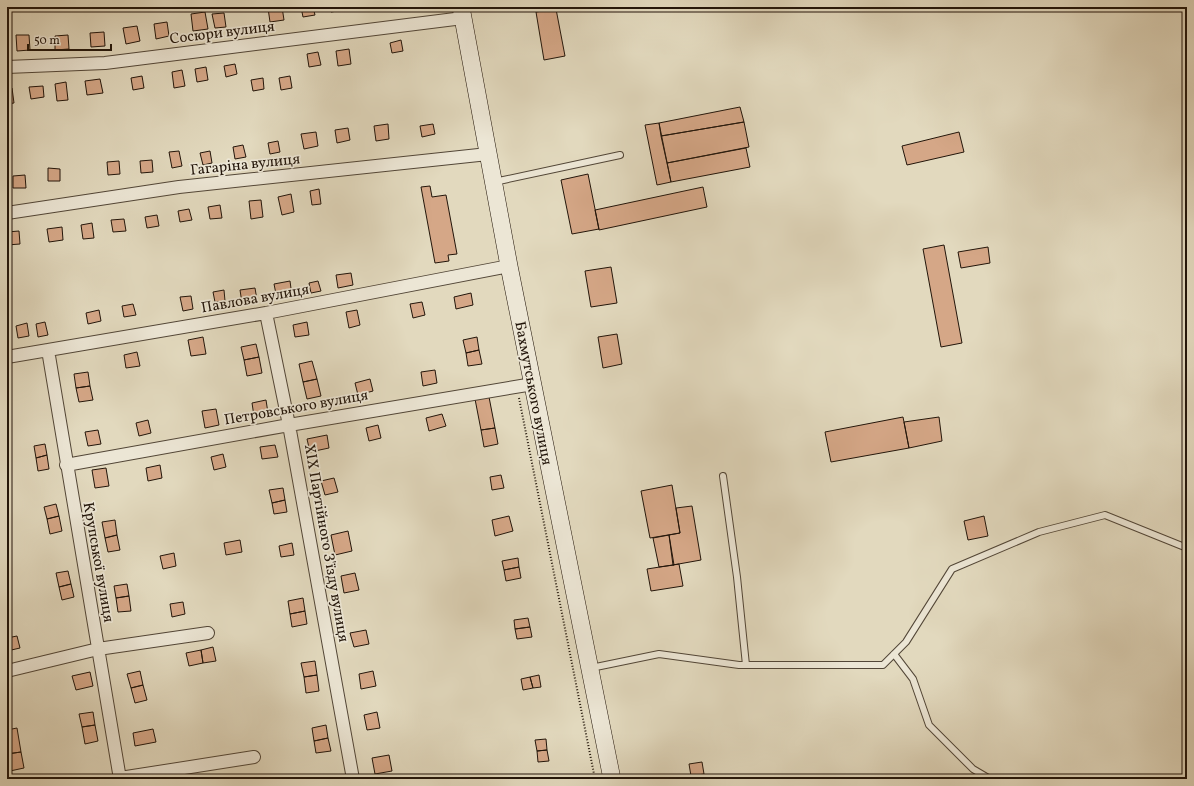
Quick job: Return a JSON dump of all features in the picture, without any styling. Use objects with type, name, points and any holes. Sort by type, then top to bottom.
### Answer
[{"type":"main road","name":"Бахмутського вулиця","points":[[462,12],[509,266],[525,385],[590,668],[612,779]]},
{"type":"street","name":"Сосюри вулиця","points":[[7,67],[105,63],[462,12]]},
{"type":"street","name":"Гагаріна вулиця","points":[[7,213],[179,187],[488,154]]},
{"type":"street","name":"Павлова вулиця","points":[[7,357],[266,313],[509,266]]},
{"type":"street","name":"XIX Партійного З'їзду вулиця","points":[[266,313],[289,424],[353,779]]},
{"type":"street","name":"Крупської вулиця","points":[[48,350],[66,465],[120,778]]},
{"type":"street","name":"Петровського вулиця","points":[[66,465],[289,424],[525,385]]},
{"type":"street","points":[[7,671],[98,648],[208,633]]},
{"type":"street","points":[[120,778],[254,758]]},
{"type":"lane","points":[[493,182],[620,155]]},
{"type":"lane","points":[[723,476],[737,577],[746,665]]},
{"type":"lane","points":[[590,668],[659,654],[703,661],[746,665],[883,665],[906,642],[952,568],[1039,532],[1105,515],[1187,548]]},
{"type":"lane","points":[[894,654],[913,679],[929,725],[973,769],[990,779]]},
{"type":"path","points":[[525,385],[595,779]]},
{"type":"building","points":[[282,7],[284,20],[270,22],[268,8]]},
{"type":"building","points":[[301,7],[313,7],[315,15],[303,17]]},
{"type":"building","points":[[330,7],[343,7],[344,10],[331,12]]},
{"type":"building","points":[[357,7],[370,7],[370,9],[358,10]]},
{"type":"building","points":[[556,9],[565,56],[544,60],[536,12]]},
{"type":"building","points":[[205,12],[208,29],[193,31],[191,14]]},
{"type":"building","points":[[224,13],[226,27],[215,28],[212,14]]},
{"type":"building","points":[[167,22],[169,36],[156,39],[154,24]]},
{"type":"building","points":[[137,26],[140,41],[126,44],[123,28]]},
{"type":"building","points":[[104,32],[105,46],[91,47],[90,33]]},
{"type":"building","points":[[16,35],[29,35],[30,50],[17,51]]},
{"type":"building","points":[[68,35],[69,49],[55,50],[55,36]]},
{"type":"building","points":[[401,40],[403,51],[392,53],[390,43]]},
{"type":"building","points":[[349,49],[351,64],[338,66],[336,51]]},
{"type":"building","points":[[318,52],[321,65],[309,67],[307,54]]},
{"type":"building","points":[[235,64],[237,74],[226,77],[224,66]]},
{"type":"building","points":[[206,67],[208,80],[197,82],[195,69]]},
{"type":"building","points":[[182,70],[185,86],[174,88],[172,72]]},
{"type":"building","points":[[142,76],[144,88],[133,90],[131,78]]},
{"type":"building","points":[[290,76],[292,88],[281,90],[279,78]]},
{"type":"building","points":[[263,78],[264,89],[253,91],[251,80]]},
{"type":"building","points":[[100,79],[103,93],[87,95],[85,81]]},
{"type":"building","points":[[66,82],[68,100],[57,101],[55,84]]},
{"type":"building","points":[[43,86],[44,97],[31,99],[29,87]]},
{"type":"building","points":[[12,88],[14,103],[7,104],[7,89]]},
{"type":"building","points":[[740,107],[744,122],[661,136],[659,123]]},
{"type":"building","points":[[744,122],[749,147],[667,163],[661,136]]},
{"type":"building","points":[[659,123],[671,182],[657,185],[645,125]]},
{"type":"building","points":[[388,124],[389,139],[376,141],[374,126]]},
{"type":"building","points":[[433,124],[435,134],[422,137],[420,126]]},
{"type":"building","points":[[348,128],[350,140],[337,143],[335,130]]},
{"type":"building","points":[[316,132],[318,146],[304,149],[301,134]]},
{"type":"building","points":[[959,132],[964,152],[907,165],[902,146]]},
{"type":"building","points":[[278,141],[280,152],[270,154],[268,143]]},
{"type":"building","points":[[243,145],[246,157],[235,159],[233,147]]},
{"type":"building","points":[[746,148],[750,167],[671,182],[667,163]]},
{"type":"building","points":[[179,151],[182,166],[172,168],[169,152]]},
{"type":"building","points":[[210,151],[212,163],[203,165],[200,153]]},
{"type":"building","points":[[152,160],[153,172],[141,173],[140,161]]},
{"type":"building","points":[[119,161],[120,174],[108,175],[107,162]]},
{"type":"building","points":[[48,168],[60,169],[60,181],[48,181]]},
{"type":"building","points":[[588,174],[599,229],[572,234],[561,180]]},
{"type":"building","points":[[25,175],[26,188],[13,188],[13,176]]},
{"type":"building","points":[[430,186],[432,197],[446,195],[457,254],[448,255],[449,261],[435,263],[421,187]]},
{"type":"building","points":[[703,187],[707,207],[599,230],[595,210]]},
{"type":"building","points":[[319,189],[321,204],[312,205],[310,191]]},
{"type":"building","points":[[291,194],[294,212],[282,215],[278,197]]},
{"type":"building","points":[[261,200],[263,217],[251,219],[249,201]]},
{"type":"building","points":[[220,205],[222,218],[210,219],[208,207]]},
{"type":"building","points":[[189,209],[192,220],[180,222],[178,211]]},
{"type":"building","points":[[157,215],[159,226],[147,228],[145,217]]},
{"type":"building","points":[[124,219],[126,231],[113,232],[111,220]]},
{"type":"building","points":[[92,223],[94,238],[83,239],[81,225]]},
{"type":"building","points":[[62,227],[63,240],[49,242],[47,229]]},
{"type":"building","points":[[19,231],[20,244],[7,245],[7,232]]},
{"type":"building","points":[[944,245],[962,343],[941,347],[923,249]]},
{"type":"building","points":[[988,247],[990,263],[961,268],[958,252]]},
{"type":"building","points":[[611,267],[617,303],[591,307],[585,271]]},
{"type":"building","points":[[351,273],[353,285],[338,288],[336,275]]},
{"type":"building","points":[[290,281],[292,296],[277,299],[274,284]]},
{"type":"building","points":[[318,281],[321,291],[311,293],[309,283]]},
{"type":"building","points":[[255,288],[257,300],[242,303],[240,290]]},
{"type":"building","points":[[224,290],[225,301],[215,302],[213,292]]},
{"type":"building","points":[[471,293],[473,305],[456,309],[454,297]]},
{"type":"building","points":[[191,296],[193,309],[183,311],[180,297]]},
{"type":"building","points":[[422,302],[425,315],[413,318],[410,304]]},
{"type":"building","points":[[133,304],[136,315],[124,317],[122,306]]},
{"type":"building","points":[[99,310],[101,321],[88,324],[86,313]]},
{"type":"building","points":[[357,310],[360,325],[349,328],[346,312]]},
{"type":"building","points":[[45,322],[48,335],[38,337],[36,324]]},
{"type":"building","points":[[307,322],[309,335],[295,337],[293,325]]},
{"type":"building","points":[[27,323],[29,336],[18,338],[16,326]]},
{"type":"building","points":[[617,334],[622,364],[603,368],[598,337]]},
{"type":"building","points":[[203,337],[206,354],[191,356],[188,340]]},
{"type":"building","points":[[477,337],[479,350],[466,353],[463,340]]},
{"type":"building","points":[[256,344],[259,357],[244,360],[241,347]]},
{"type":"building","points":[[479,350],[482,364],[468,366],[466,353]]},
{"type":"building","points":[[137,352],[140,366],[126,368],[124,355]]},
{"type":"building","points":[[259,357],[262,373],[247,376],[244,360]]},
{"type":"building","points":[[312,361],[317,379],[303,382],[299,364]]},
{"type":"building","points":[[435,370],[437,383],[423,386],[421,372]]},
{"type":"building","points":[[88,372],[90,386],[76,388],[74,374]]},
{"type":"building","points":[[317,379],[321,396],[307,399],[303,382]]},
{"type":"building","points":[[370,379],[373,391],[358,395],[355,383]]},
{"type":"building","points":[[90,386],[93,400],[79,402],[76,388]]},
{"type":"building","points":[[489,397],[495,428],[481,430],[475,399]]},
{"type":"building","points":[[266,400],[268,413],[254,416],[252,403]]},
{"type":"building","points":[[216,409],[219,425],[205,428],[202,411]]},
{"type":"building","points":[[442,414],[446,426],[429,431],[426,418]]},
{"type":"building","points":[[903,417],[909,448],[831,462],[825,432]]},
{"type":"building","points":[[939,417],[942,441],[909,448],[904,422]]},
{"type":"building","points":[[148,420],[151,433],[139,436],[136,423]]},
{"type":"building","points":[[378,425],[381,438],[369,441],[366,428]]},
{"type":"building","points":[[495,428],[498,444],[484,447],[481,430]]},
{"type":"building","points":[[98,430],[101,444],[88,446],[85,432]]},
{"type":"building","points":[[327,435],[329,448],[310,452],[307,439]]},
{"type":"building","points":[[45,444],[47,455],[36,458],[34,446]]},
{"type":"building","points":[[275,445],[278,457],[262,459],[260,447]]},
{"type":"building","points":[[223,454],[226,467],[214,470],[211,457]]},
{"type":"building","points":[[47,455],[49,469],[38,471],[36,458]]},
{"type":"building","points":[[160,465],[162,478],[148,481],[146,468]]},
{"type":"building","points":[[106,468],[109,486],[95,488],[92,470]]},
{"type":"building","points":[[501,475],[504,488],[492,490],[490,477]]},
{"type":"building","points":[[334,478],[338,492],[325,495],[321,481]]},
{"type":"building","points":[[672,485],[680,533],[650,538],[641,491]]},
{"type":"building","points":[[283,488],[285,500],[272,503],[269,490]]},
{"type":"building","points":[[285,500],[287,512],[274,514],[272,503]]},
{"type":"building","points":[[56,504],[59,516],[47,519],[44,507]]},
{"type":"building","points":[[692,506],[701,560],[673,565],[669,535],[680,533],[676,508]]},
{"type":"building","points":[[59,516],[62,531],[50,534],[47,519]]},
{"type":"building","points":[[509,516],[513,531],[495,536],[492,520]]},
{"type":"building","points":[[984,516],[988,536],[968,540],[964,521]]},
{"type":"building","points":[[115,520],[117,535],[105,538],[102,522]]},
{"type":"building","points":[[348,531],[352,551],[335,555],[331,535]]},
{"type":"building","points":[[117,535],[120,550],[108,552],[105,538]]},
{"type":"building","points":[[669,535],[674,565],[659,567],[653,538]]},
{"type":"building","points":[[240,540],[242,552],[226,555],[224,543]]},
{"type":"building","points":[[292,543],[294,555],[281,557],[279,546]]},
{"type":"building","points":[[174,553],[176,566],[163,569],[160,556]]},
{"type":"building","points":[[518,558],[519,567],[504,570],[502,561]]},
{"type":"building","points":[[679,564],[683,586],[651,591],[647,569]]},
{"type":"building","points":[[519,567],[521,578],[506,581],[504,570]]},
{"type":"building","points":[[68,571],[71,584],[59,587],[56,573]]},
{"type":"building","points":[[355,573],[359,590],[344,593],[341,576]]},
{"type":"building","points":[[71,584],[74,597],[62,600],[59,587]]},
{"type":"building","points":[[127,584],[129,596],[116,598],[114,586]]},
{"type":"building","points":[[129,596],[131,611],[118,612],[116,598]]},
{"type":"building","points":[[303,598],[305,611],[290,614],[288,601]]},
{"type":"building","points":[[183,602],[185,614],[172,617],[170,604]]},
{"type":"building","points":[[305,611],[307,624],[292,627],[290,614]]},
{"type":"building","points":[[528,618],[530,627],[515,629],[514,620]]},
{"type":"building","points":[[530,627],[532,637],[517,639],[515,629]]},
{"type":"building","points":[[366,630],[369,644],[354,647],[350,633]]},
{"type":"building","points":[[17,636],[20,648],[7,651],[7,638]]},
{"type":"building","points":[[213,647],[216,661],[203,663],[201,650]]},
{"type":"building","points":[[201,650],[203,663],[189,666],[186,653]]},
{"type":"building","points":[[315,661],[317,675],[304,677],[301,663]]},
{"type":"building","points":[[140,671],[143,685],[131,688],[127,674]]},
{"type":"building","points":[[373,671],[376,686],[361,689],[359,674]]},
{"type":"building","points":[[90,672],[93,686],[76,690],[72,676]]},
{"type":"building","points":[[317,675],[319,691],[306,693],[304,677]]},
{"type":"building","points":[[539,675],[541,687],[533,688],[530,677]]},
{"type":"building","points":[[530,677],[533,688],[523,690],[521,679]]},
{"type":"building","points":[[143,685],[147,700],[135,703],[131,688]]},
{"type":"building","points":[[93,712],[95,725],[82,727],[79,714]]},
{"type":"building","points":[[377,712],[380,728],[367,730],[364,715]]},
{"type":"building","points":[[95,725],[98,741],[85,744],[82,727]]},
{"type":"building","points":[[326,725],[328,738],[314,741],[312,728]]},
{"type":"building","points":[[17,728],[21,752],[7,754],[7,730]]},
{"type":"building","points":[[153,729],[156,742],[135,746],[133,733]]},
{"type":"building","points":[[328,738],[331,751],[316,753],[314,741]]},
{"type":"building","points":[[546,739],[547,750],[537,751],[535,740]]},
{"type":"building","points":[[547,750],[549,761],[538,762],[537,751]]},
{"type":"building","points":[[21,752],[24,768],[10,771],[7,754]]},
{"type":"building","points":[[389,755],[392,771],[375,774],[372,758]]},
{"type":"building","points":[[702,762],[704,774],[691,776],[689,764]]}]
